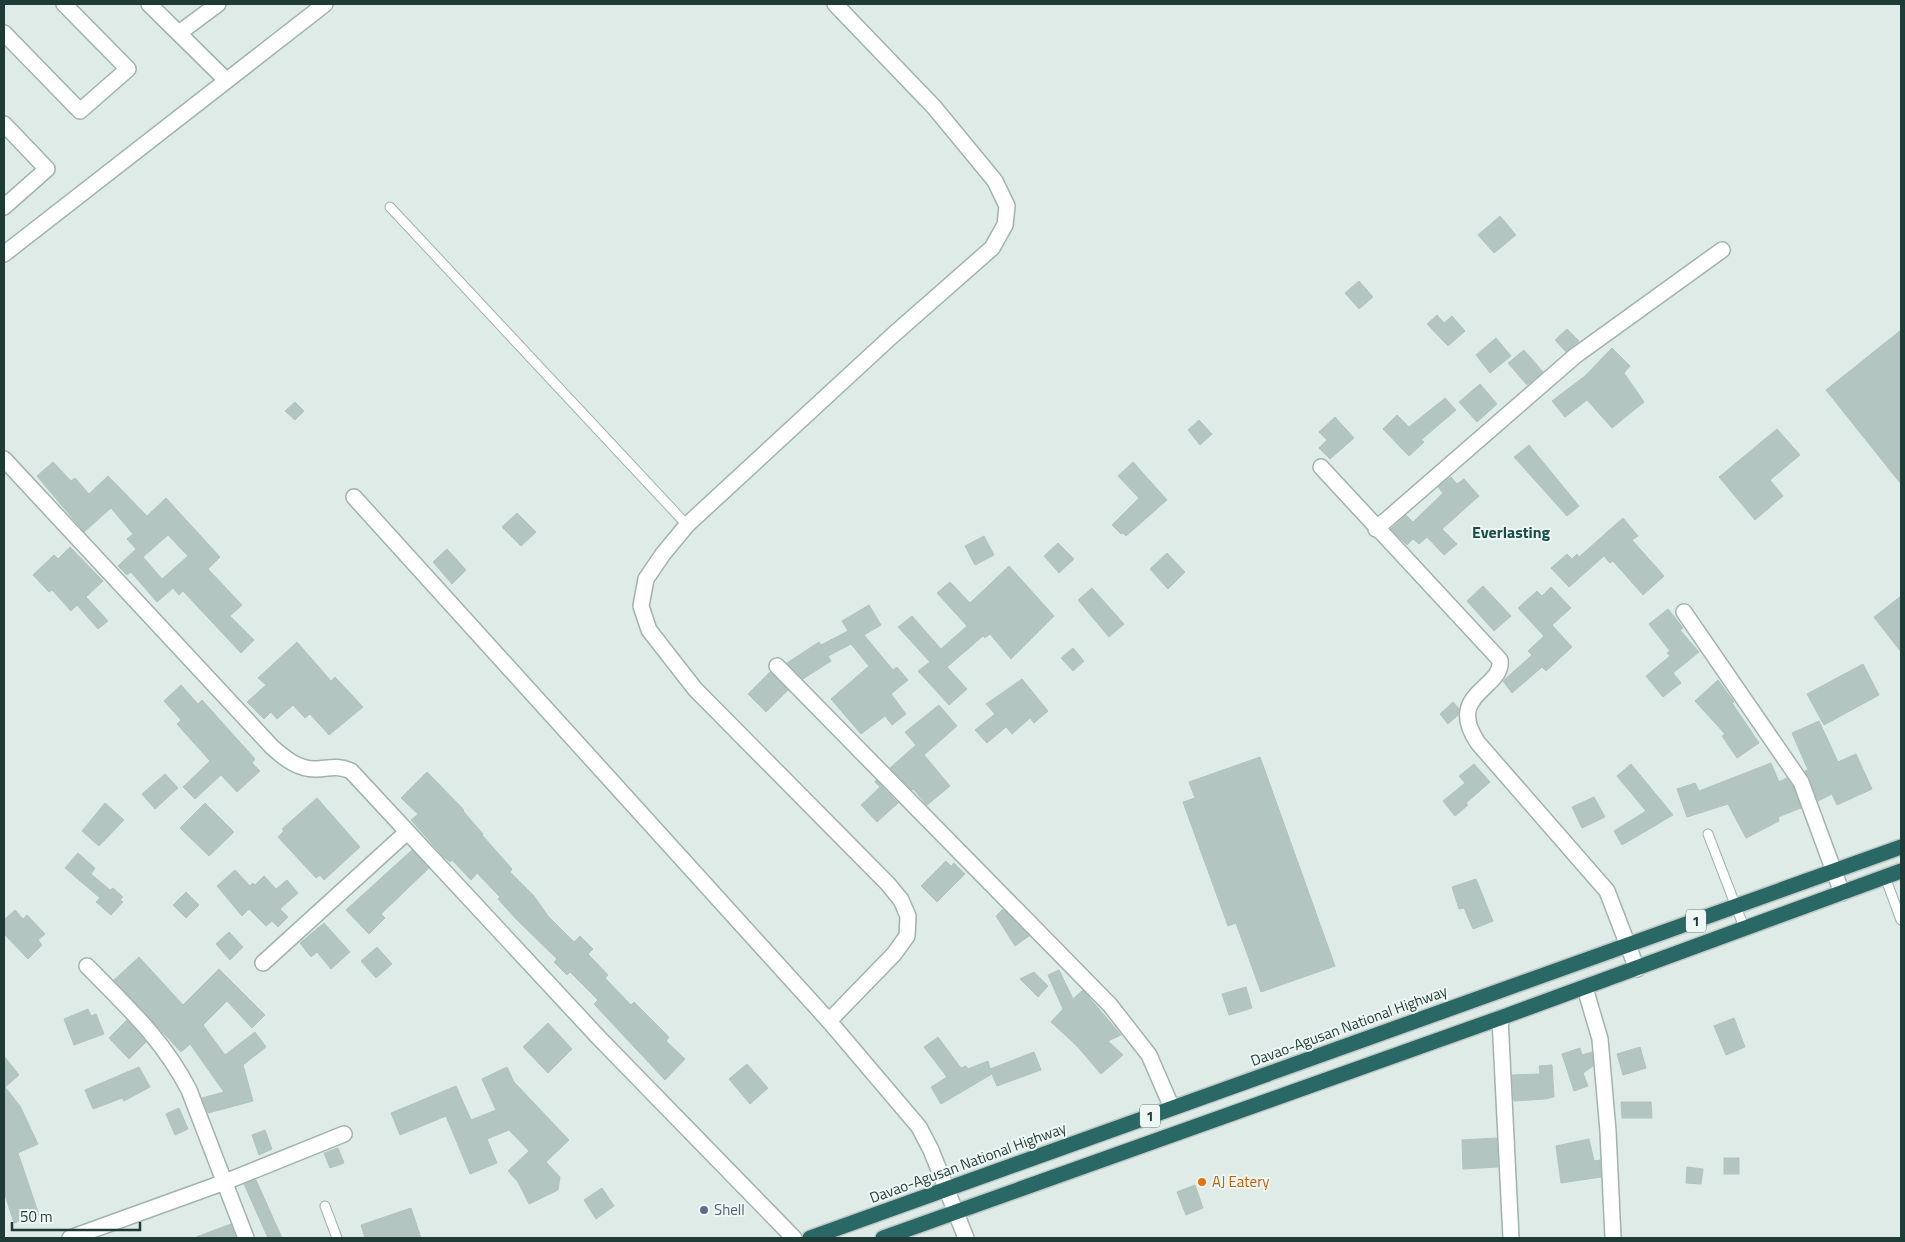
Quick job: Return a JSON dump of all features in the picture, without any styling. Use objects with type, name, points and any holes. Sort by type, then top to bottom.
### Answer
[{"type":"highway","name":"Davao-Agusan National Highway","points":[[810,1238],[1901,848]]},
{"type":"highway","name":"1","points":[[883,1238],[1249,1106],[1585,988],[1901,871]]},
{"type":"highway","points":[[1241,1083],[1249,1106]]},
{"type":"street","points":[[4,33],[80,111],[128,69],[64,4]]},
{"type":"street","points":[[149,4],[226,80]]},
{"type":"street","points":[[179,34],[218,4]]},
{"type":"street","points":[[4,254],[325,4]]},
{"type":"street","points":[[829,1020],[894,954],[907,936],[908,916],[901,900],[888,884],[695,689],[649,630],[641,606],[646,579],[662,554],[687,525],[893,335],[992,248],[1005,225],[1007,206],[995,181],[934,107],[835,4]]},
{"type":"street","points":[[4,124],[47,169],[4,207]]},
{"type":"street","points":[[1376,529],[1575,356],[1722,250]]},
{"type":"street","points":[[4,459],[272,747],[286,759],[302,767],[314,769],[336,766],[351,771],[600,1039],[794,1238]]},
{"type":"street","points":[[1321,467],[1376,529],[1500,660],[1501,667],[1498,672],[1481,688],[1472,702],[1466,716],[1468,729],[1478,743],[1607,891],[1637,969]]},
{"type":"street","points":[[354,497],[829,1020],[919,1127],[932,1150],[966,1238]]},
{"type":"street","points":[[1684,612],[1801,782],[1842,893]]},
{"type":"street","points":[[778,666],[1110,1005],[1149,1055],[1172,1108]]},
{"type":"street","points":[[263,963],[408,832]]},
{"type":"street","points":[[87,966],[158,1040],[177,1067],[189,1090],[246,1238]]},
{"type":"street","points":[[1585,988],[1600,1039],[1608,1130],[1613,1238]]},
{"type":"street","points":[[1500,1018],[1512,1238]]},
{"type":"street","points":[[70,1238],[225,1182],[344,1134]]},
{"type":"lane","points":[[390,207],[687,525]]},
{"type":"lane","points":[[1708,834],[1745,930]]},
{"type":"lane","points":[[1885,877],[1901,920]]},
{"type":"lane","points":[[325,1206],[337,1238]]},
{"type":"building","points":[[1500,216],[1516,235],[1494,253],[1478,235]]},
{"type":"building","points":[[1359,281],[1373,297],[1359,309],[1345,293]]},
{"type":"building","points":[[1437,315],[1444,323],[1452,316],[1465,331],[1448,346],[1427,324]]},
{"type":"building","points":[[1567,329],[1579,341],[1566,352],[1555,340]]},
{"type":"building","points":[[1901,330],[1901,484],[1826,390]]},
{"type":"building","points":[[1496,338],[1511,356],[1490,373],[1476,355]]},
{"type":"building","points":[[1612,348],[1630,366],[1624,373],[1644,402],[1612,428],[1587,400],[1565,417],[1552,401],[1585,376]]},
{"type":"building","points":[[1524,350],[1543,372],[1527,385],[1508,363]]},
{"type":"building","points":[[1480,384],[1497,404],[1477,422],[1459,402]]},
{"type":"building","points":[[1445,398],[1456,410],[1421,440],[1424,442],[1409,456],[1383,429],[1397,415],[1409,427]]},
{"type":"building","points":[[295,402],[304,411],[295,420],[285,411]]},
{"type":"building","points":[[1335,417],[1354,438],[1330,459],[1319,448],[1327,440],[1319,432]]},
{"type":"building","points":[[1199,420],[1212,434],[1200,445],[1188,430]]},
{"type":"building","points":[[1777,429],[1800,455],[1770,480],[1783,496],[1755,520],[1719,477]]},
{"type":"building","points":[[1529,445],[1579,506],[1567,516],[1514,457]]},
{"type":"building","points":[[53,462],[71,481],[75,478],[89,494],[108,476],[147,516],[166,498],[220,557],[208,569],[242,605],[230,616],[254,640],[241,653],[183,591],[179,595],[173,588],[157,602],[131,572],[127,575],[118,566],[136,549],[127,539],[133,534],[111,508],[84,532],[37,476]],"holes":[[[168,535],[188,556],[162,579],[143,557]]]},
{"type":"building","points":[[1133,462],[1167,500],[1126,536],[1123,533],[1121,534],[1112,525],[1139,498],[1118,476]]},
{"type":"building","points":[[1451,477],[1457,484],[1464,479],[1479,496],[1442,529],[1457,544],[1444,555],[1427,537],[1419,544],[1413,539],[1407,545],[1391,529],[1406,515],[1413,522],[1443,493],[1438,487]]},
{"type":"building","points":[[517,513],[536,532],[521,546],[502,527]]},
{"type":"building","points":[[1623,518],[1638,536],[1632,540],[1664,576],[1643,595],[1613,561],[1610,563],[1604,556],[1569,587],[1551,568],[1567,554],[1572,559],[1577,554],[1579,557]]},
{"type":"building","points":[[984,536],[994,555],[975,565],[965,546]]},
{"type":"building","points":[[1058,543],[1074,559],[1059,573],[1044,556]]},
{"type":"building","points":[[70,547],[103,581],[86,597],[108,621],[98,629],[77,605],[71,611],[52,590],[49,592],[33,575],[54,555],[58,559]]},
{"type":"building","points":[[447,549],[466,570],[452,584],[433,562]]},
{"type":"building","points":[[1167,553],[1185,572],[1168,589],[1150,569]]},
{"type":"building","points":[[1009,566],[1054,616],[1011,659],[990,634],[985,638],[983,636],[947,667],[967,689],[949,705],[918,671],[930,662],[898,627],[912,616],[941,649],[967,626],[937,593],[950,582],[970,603]]},
{"type":"building","points":[[1483,586],[1511,616],[1494,631],[1467,601]]},
{"type":"building","points":[[1551,587],[1571,608],[1552,625],[1572,647],[1546,671],[1542,667],[1512,693],[1503,681],[1532,655],[1528,651],[1544,636],[1518,608],[1537,591],[1542,596]]},
{"type":"building","points":[[1092,588],[1124,624],[1109,637],[1078,600]]},
{"type":"building","points":[[1901,596],[1901,652],[1874,617]]},
{"type":"building","points":[[869,605],[881,625],[864,635],[893,670],[897,667],[908,680],[891,694],[906,714],[892,725],[885,716],[861,734],[831,699],[869,666],[851,644],[828,656],[831,661],[803,679],[787,663],[819,642],[821,645],[848,631],[842,621]]},
{"type":"building","points":[[1668,609],[1683,628],[1680,630],[1699,652],[1673,673],[1681,683],[1663,697],[1646,676],[1670,656],[1667,653],[1670,651],[1649,624]]},
{"type":"building","points":[[297,642],[331,681],[335,677],[363,707],[329,735],[310,714],[305,718],[293,705],[277,719],[271,712],[264,719],[247,702],[266,685],[258,678]]},
{"type":"building","points":[[1073,648],[1084,661],[1073,671],[1061,658]]},
{"type":"building","points":[[1863,664],[1879,695],[1824,725],[1807,694]]},
{"type":"building","points":[[770,672],[788,690],[766,712],[748,694]]},
{"type":"building","points":[[1022,679],[1048,711],[1034,723],[1030,718],[1012,734],[1006,727],[987,743],[975,730],[995,714],[986,704]]},
{"type":"building","points":[[1718,680],[1759,743],[1737,758],[1722,736],[1725,734],[1695,701]]},
{"type":"building","points":[[181,685],[198,704],[202,700],[255,759],[252,763],[260,771],[237,792],[221,775],[195,799],[183,787],[210,761],[177,724],[181,720],[164,701]]},
{"type":"building","points":[[1453,702],[1459,709],[1458,715],[1448,724],[1440,714]]},
{"type":"building","points":[[939,705],[957,726],[924,755],[950,786],[927,805],[890,768],[916,745],[905,732]]},
{"type":"building","points":[[1819,721],[1838,762],[1856,754],[1872,789],[1837,805],[1832,794],[1818,801],[1805,771],[1808,770],[1792,733]]},
{"type":"building","points":[[1260,757],[1335,966],[1261,992],[1236,923],[1228,926],[1183,802],[1195,798],[1189,782]]},
{"type":"building","points":[[1771,763],[1779,782],[1787,778],[1793,786],[1801,808],[1778,817],[1779,821],[1746,838],[1728,804],[1687,817],[1677,789],[1695,783],[1699,791]]},
{"type":"building","points":[[1474,764],[1490,782],[1466,803],[1468,805],[1455,816],[1443,801],[1465,783],[1459,776]]},
{"type":"building","points":[[1631,764],[1673,815],[1622,845],[1614,831],[1646,811],[1617,776]]},
{"type":"building","points":[[427,772],[464,810],[482,835],[512,869],[510,872],[534,896],[548,916],[574,942],[580,936],[593,949],[588,954],[608,975],[605,978],[631,1005],[634,1002],[669,1037],[666,1041],[685,1059],[665,1080],[594,1004],[598,1000],[570,972],[567,975],[554,962],[557,959],[516,919],[498,899],[500,897],[477,873],[471,880],[452,860],[450,862],[442,855],[411,820],[418,814],[401,798]]},
{"type":"building","points":[[165,774],[178,788],[155,809],[142,794]]},
{"type":"building","points":[[876,780],[898,803],[877,822],[861,805],[880,787],[875,782]]},
{"type":"building","points":[[1594,797],[1605,817],[1582,828],[1572,807]]},
{"type":"building","points":[[317,798],[360,847],[324,880],[320,875],[316,878],[278,837],[284,831],[282,829]]},
{"type":"building","points":[[105,803],[124,820],[99,846],[82,831]]},
{"type":"building","points":[[205,803],[234,832],[209,856],[180,828]]},
{"type":"building","points":[[412,850],[429,868],[381,914],[385,918],[369,934],[346,910]]},
{"type":"building","points":[[78,853],[95,868],[91,874],[110,890],[113,888],[123,897],[120,900],[123,902],[111,915],[96,902],[100,898],[65,868]]},
{"type":"building","points":[[946,861],[951,866],[954,863],[965,874],[937,902],[921,886]]},
{"type":"building","points":[[235,870],[250,886],[253,883],[255,885],[264,876],[276,889],[287,880],[298,893],[280,909],[288,917],[278,927],[272,921],[266,926],[249,909],[242,916],[217,886]]},
{"type":"building","points":[[1476,879],[1493,921],[1473,929],[1464,908],[1459,909],[1452,887]]},
{"type":"building","points":[[186,892],[199,905],[186,918],[173,905]]},
{"type":"building","points":[[1003,909],[1029,936],[1015,946],[996,916]]},
{"type":"building","points":[[15,910],[23,919],[27,915],[45,934],[38,940],[42,945],[28,959],[4,934],[4,920]]},
{"type":"building","points":[[324,923],[350,952],[331,969],[317,952],[311,957],[300,943]]},
{"type":"building","points":[[229,932],[243,947],[230,960],[216,944]]},
{"type":"building","points":[[377,947],[392,964],[376,978],[361,961]]},
{"type":"building","points":[[139,957],[183,1005],[219,969],[265,1015],[252,1028],[227,1001],[203,1025],[225,1055],[255,1032],[266,1047],[243,1065],[253,1101],[208,1113],[202,1098],[224,1092],[190,1044],[181,1052],[114,980]]},
{"type":"building","points":[[1059,970],[1073,999],[1083,990],[1121,1035],[1108,1041],[1123,1055],[1101,1074],[1077,1046],[1051,1022],[1063,1009],[1048,975]]},
{"type":"building","points":[[1034,972],[1048,986],[1038,997],[1020,979]]},
{"type":"building","points":[[1246,987],[1252,1008],[1229,1015],[1222,994]]},
{"type":"building","points":[[88,1009],[91,1016],[96,1014],[104,1034],[74,1045],[64,1019]]},
{"type":"building","points":[[1734,1018],[1745,1047],[1726,1055],[1714,1026]]},
{"type":"building","points":[[127,1020],[146,1042],[129,1059],[109,1038]]},
{"type":"building","points":[[548,1023],[572,1049],[548,1073],[523,1047]]},
{"type":"building","points":[[938,1037],[961,1068],[966,1066],[968,1069],[988,1061],[990,1069],[1034,1052],[1041,1070],[997,1086],[992,1074],[941,1104],[931,1087],[947,1077],[924,1047]]},
{"type":"building","points":[[1640,1047],[1646,1068],[1623,1075],[1617,1054]]},
{"type":"building","points":[[1580,1048],[1582,1055],[1592,1052],[1593,1066],[1583,1073],[1588,1086],[1574,1091],[1562,1054]]},
{"type":"building","points":[[4,1056],[19,1075],[5,1087],[20,1106],[38,1144],[18,1153],[39,1215],[14,1223],[4,1192]]},
{"type":"building","points":[[747,1064],[768,1088],[750,1104],[729,1079]]},
{"type":"building","points":[[1552,1065],[1554,1097],[1514,1101],[1512,1075],[1540,1074],[1539,1066]]},
{"type":"building","points":[[139,1067],[150,1087],[124,1101],[122,1098],[93,1109],[85,1090]]},
{"type":"building","points":[[507,1067],[514,1082],[569,1140],[546,1162],[560,1177],[558,1190],[529,1204],[518,1182],[508,1171],[529,1151],[509,1130],[487,1139],[497,1163],[470,1174],[446,1116],[400,1135],[391,1113],[456,1086],[471,1120],[496,1110],[482,1079]]},
{"type":"building","points":[[1621,1102],[1651,1102],[1652,1118],[1622,1118]]},
{"type":"building","points":[[179,1108],[188,1129],[175,1135],[166,1114]]},
{"type":"building","points":[[265,1130],[272,1149],[259,1155],[252,1135]]},
{"type":"building","points":[[1497,1138],[1498,1167],[1463,1169],[1462,1140]]},
{"type":"building","points":[[1589,1139],[1594,1161],[1600,1160],[1601,1177],[1561,1183],[1556,1146]]},
{"type":"building","points":[[338,1148],[344,1163],[330,1168],[324,1153]]},
{"type":"building","points":[[1724,1158],[1739,1158],[1739,1174],[1724,1174]]},
{"type":"building","points":[[1687,1167],[1703,1169],[1701,1184],[1686,1183]]},
{"type":"building","points":[[256,1180],[282,1238],[268,1238],[244,1184]]},
{"type":"building","points":[[1195,1185],[1203,1208],[1186,1215],[1177,1192]]},
{"type":"building","points":[[602,1188],[614,1206],[596,1219],[584,1200]]},
{"type":"building","points":[[411,1208],[421,1238],[365,1238],[361,1225]]},
{"type":"building","points":[[231,1224],[236,1238],[196,1237]]},
{"type":"place","name":"AJ Eatery","points":[[1202,1182]]},
{"type":"place","name":"Shell","points":[[704,1210]]},
{"type":"district","name":"Everlasting","points":[[1511,532]]}]
